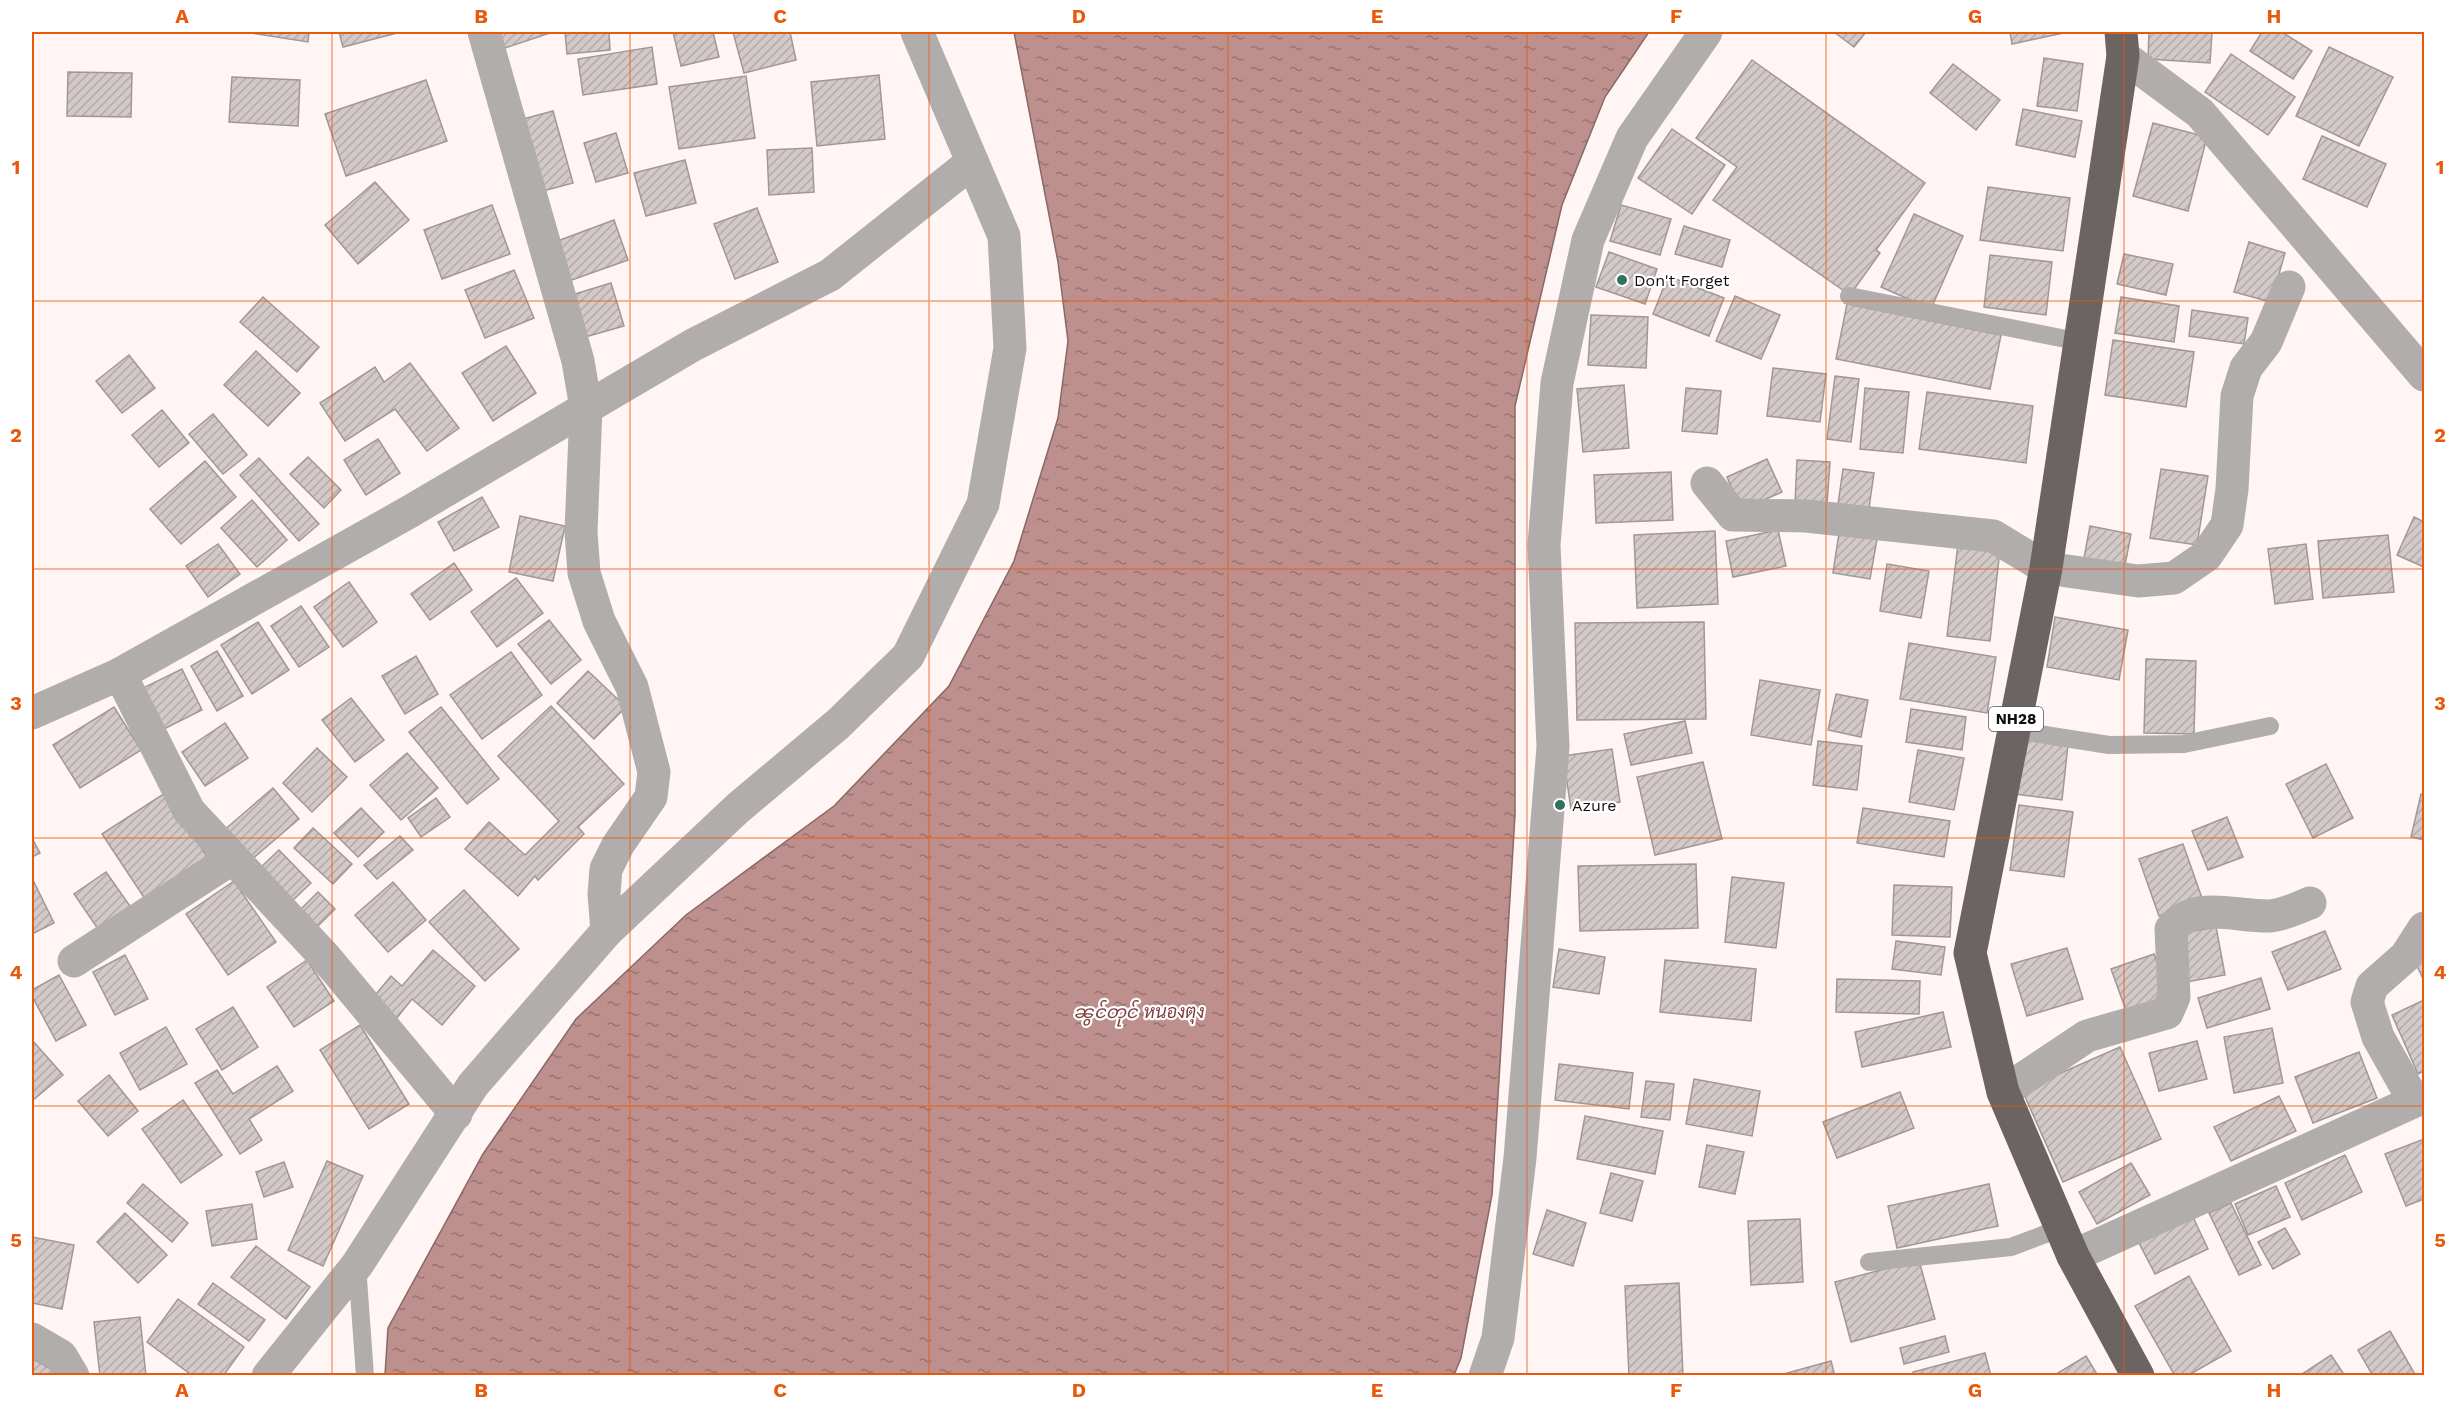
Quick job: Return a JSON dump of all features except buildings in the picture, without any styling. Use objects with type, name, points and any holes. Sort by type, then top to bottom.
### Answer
[{"type":"highway","name":"NH28","points":[[2122,44],[2081,342],[2046,568],[1970,953],[2003,1092],[2067,1242],[2138,1376]]},
{"type":"street","points":[[483,32],[578,362],[586,408],[581,532],[584,573],[599,621],[632,687],[654,772],[651,797],[618,845],[606,869],[604,894],[607,931]]},
{"type":"street","points":[[268,1376],[357,1265],[456,1114],[473,1084],[607,931],[738,808],[838,724],[908,656],[983,504],[1010,348],[1004,236],[917,32]]},
{"type":"street","points":[[1485,1376],[1498,1338],[1520,1158],[1553,747],[1544,545],[1557,383],[1588,240],[1632,138],[1706,32]]},
{"type":"street","points":[[2122,44],[2200,113],[2424,375]]},
{"type":"street","points":[[32,713],[120,674],[409,512],[693,345],[830,275],[971,163]]},
{"type":"street","points":[[1707,483],[1733,515],[1806,516],[1993,536],[2046,568],[2138,581],[2174,578],[2206,556],[2227,525],[2232,489],[2237,396],[2246,368],[2265,342],[2289,287]]},
{"type":"street","points":[[120,674],[189,811],[326,958],[456,1114]]},
{"type":"street","points":[[74,961],[233,858]]},
{"type":"street","points":[[2003,1092],[2087,1036],[2167,1013],[2174,997],[2171,929],[2179,920],[2200,912],[2271,916],[2310,903]]},
{"type":"street","points":[[2067,1242],[2420,1099],[2378,1037],[2367,1002],[2372,986],[2406,956],[2424,928]]},
{"type":"street","points":[[32,1339],[61,1356],[73,1376]]},
{"type":"lane","points":[[1850,296],[2081,342]]},
{"type":"lane","points":[[2014,730],[2109,745],[2131,745],[2184,744],[2270,726]]},
{"type":"lane","points":[[1869,1262],[2067,1242]]},
{"type":"lane","points":[[357,1265],[365,1376]]},
{"type":"water","name":"ၼွင်တုင် หนองตุง","points":[[1014,32],[1649,32],[1605,97],[1562,205],[1515,406],[1515,815],[1492,1195],[1461,1358],[1454,1375],[385,1375],[388,1328],[483,1154],[576,1019],[686,915],[834,806],[949,686],[1014,561],[1058,418],[1068,341],[1058,262]]},
{"type":"place","name":"Don't Forget","points":[[1622,280]]},
{"type":"place","name":"Azure","points":[[1560,805]]}]
